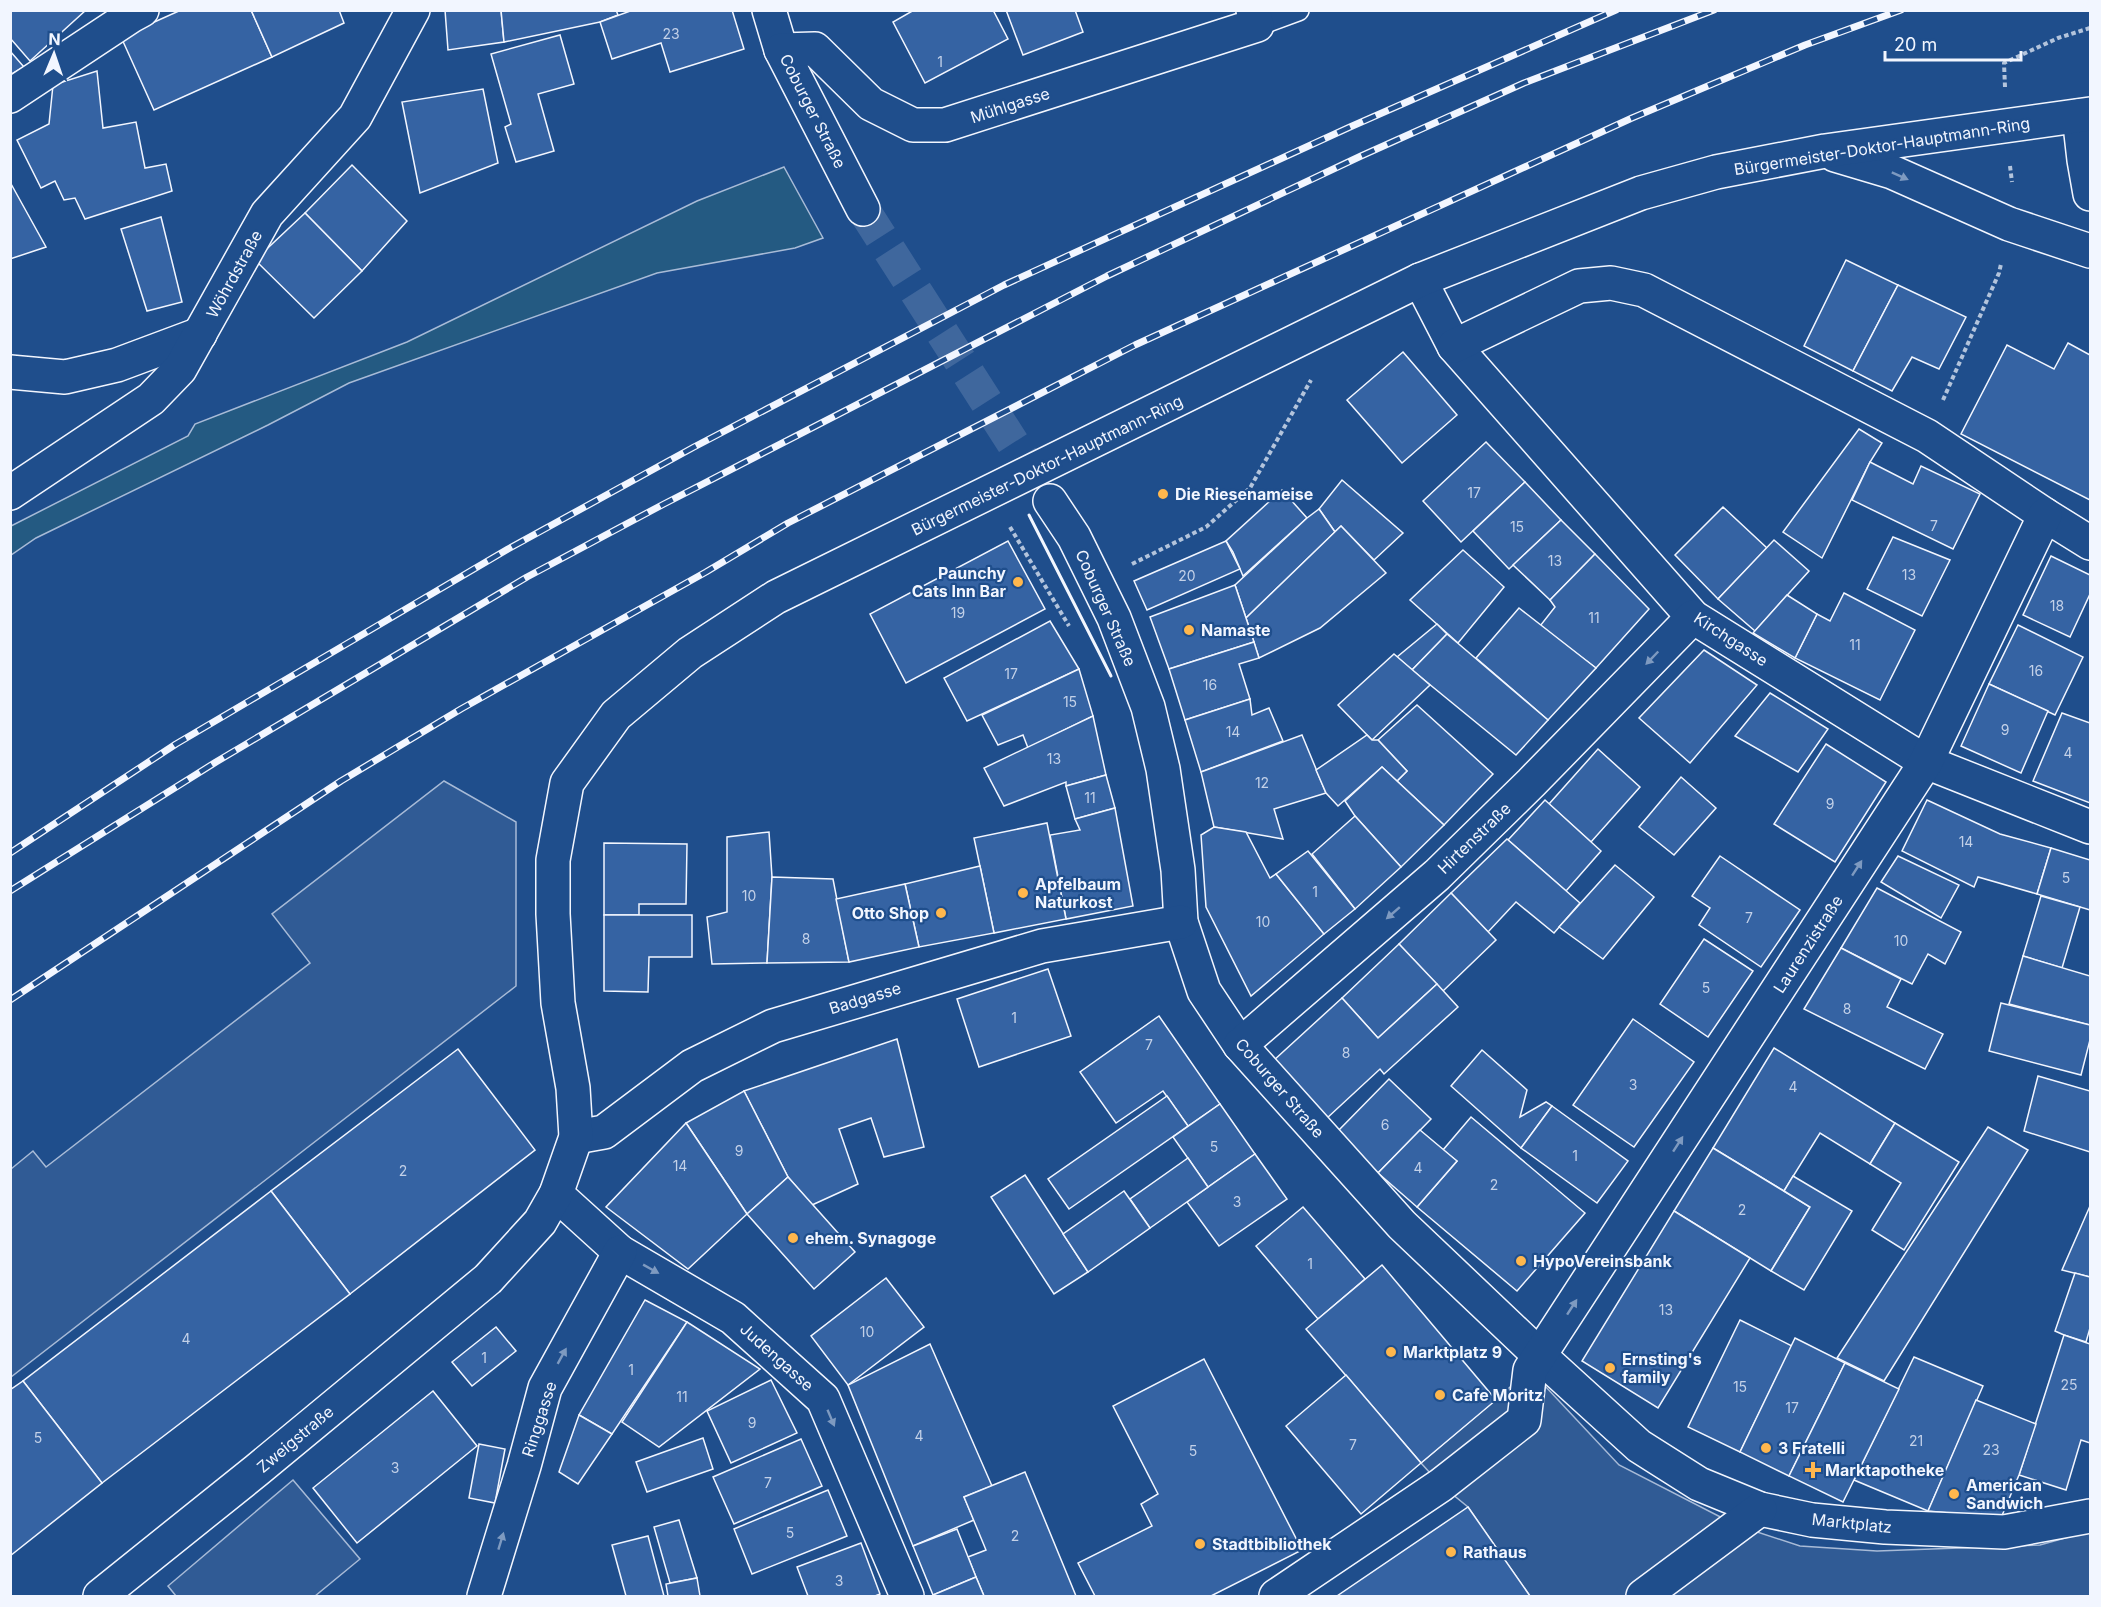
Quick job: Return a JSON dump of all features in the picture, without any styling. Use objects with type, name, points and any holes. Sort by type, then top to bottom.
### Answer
[{"type":"street","points":[[10,96],[142,10]]},
{"type":"street","name":"Wöhrdstraße","points":[[10,494],[151,399],[180,369],[267,214],[355,117],[413,10]]},
{"type":"street","name":"Coburger Straße","points":[[769,10],[781,50],[863,209]]},
{"type":"street","name":"Mühlgasse","points":[[781,50],[815,49],[871,105],[913,125],[945,125],[1255,18]]},
{"type":"street","points":[[2085,115],[2091,194]]},
{"type":"street","name":"Bürgermeister-Doktor-Hauptmann-Ring","points":[[488,1279],[540,1222],[556,1194],[576,1137],[573,1088],[558,1003],[554,921],[553,860],[567,783],[616,715],[690,653],[776,597],[1420,280],[1641,193],[1716,172],[1825,151],[2085,115]]},
{"type":"street","points":[[1825,151],[1892,172],[2009,224],[2091,251]]},
{"type":"street","name":"Kirchgasse","points":[[1420,280],[1455,346],[1694,617],[1926,762],[2091,827]]},
{"type":"street","points":[[1455,346],[1579,286],[1611,283],[1644,290],[1927,436],[2044,515],[2091,543]]},
{"type":"street","points":[[10,372],[65,377],[117,365],[200,334]]},
{"type":"street","name":"Coburger Straße","points":[[1050,501],[1074,537],[1114,618],[1148,707],[1163,769],[1178,870],[1181,922],[1204,991],[1239,1045],[1402,1225],[1639,1446],[1699,1484],[1760,1509]]},
{"type":"street","name":"Laurenzistraße","points":[[1540,1356],[1926,762],[2044,515]]},
{"type":"street","name":"Hirtenstraße","points":[[1239,1045],[1437,875],[1694,617]]},
{"type":"street","name":"Badgasse","points":[[576,1137],[604,1132],[692,1066],[773,1026],[1042,946],[1181,922]]},
{"type":"street","name":"Judengasse","points":[[556,1194],[620,1252],[733,1318],[823,1399],[907,1596]]},
{"type":"street","name":"Ringgasse","points":[[484,1596],[545,1388],[620,1252]]},
{"type":"street","name":"Zweigstraße","points":[[100,1596],[488,1279]]},
{"type":"street","points":[[1276,1596],[1442,1485],[1524,1420],[1530,1370],[1540,1356]]},
{"type":"street","points":[[1643,1596],[1760,1509]]},
{"type":"street","name":"Marktplatz","points":[[1760,1509],[1812,1520],[1885,1527],[2004,1532],[2091,1516]]},
{"type":"lane","points":[[1255,18],[1298,10]]},
{"type":"path","points":[[1927,436],[1999,273],[2009,224]]},
{"type":"path","points":[[1096,583],[1206,527],[1250,488],[1317,369],[1326,328]]},
{"type":"shaded area","points":[[784,167],[823,238],[795,248],[657,273],[349,383],[36,538],[11,555],[11,526],[188,436],[195,424],[407,342],[697,201]]},
{"type":"shaded area","points":[[444,781],[516,822],[516,986],[11,1377],[11,1169],[33,1151],[46,1167],[310,963],[272,914]]},
{"type":"shaded area","points":[[1530,1370],[1619,1465],[1736,1525],[1800,1546],[1877,1551],[2040,1545],[2090,1531],[2090,1596],[1530,1596],[1468,1507],[1441,1485],[1421,1463]]},
{"type":"shaded area","points":[[293,1480],[360,1559],[315,1596],[176,1596],[168,1586]]},
{"type":"building","points":[[10,10],[86,10],[30,61],[10,38]]},
{"type":"building","points":[[181,10],[251,10],[272,57],[154,110],[121,37]]},
{"type":"building","points":[[251,10],[339,10],[344,23],[272,57]]},
{"type":"building","points":[[445,10],[501,10],[504,42],[448,50]]},
{"type":"building","points":[[501,10],[616,10],[618,15],[600,22],[504,42]]},
{"type":"building","points":[[633,10],[732,10],[744,49],[670,72],[661,43],[612,59],[600,22]]},
{"type":"building","points":[[914,10],[993,10],[1008,39],[925,83],[893,22]]},
{"type":"building","points":[[1006,10],[1075,10],[1083,32],[1023,55]]},
{"type":"building","points":[[560,35],[574,84],[538,94],[554,151],[516,162],[505,127],[511,124],[491,54]]},
{"type":"building","points":[[10,51],[24,67],[10,75]]},
{"type":"building","points":[[97,71],[103,128],[136,122],[145,168],[166,164],[172,191],[85,219],[75,198],[64,200],[55,181],[41,188],[17,140],[49,124],[53,85]]},
{"type":"building","points":[[483,89],[498,163],[420,193],[402,102]]},
{"type":"building","points":[[352,165],[407,221],[362,271],[305,213]]},
{"type":"building","points":[[10,182],[46,247],[10,259]]},
{"type":"building","points":[[305,213],[362,271],[314,318],[255,260]]},
{"type":"building","points":[[161,217],[182,302],[147,311],[121,229]]},
{"type":"building","points":[[1846,260],[1898,285],[1853,371],[1804,346]]},
{"type":"building","points":[[1898,285],[1966,317],[1939,369],[1912,357],[1892,391],[1853,371]]},
{"type":"building","points":[[2068,343],[2090,355],[2090,500],[1961,434],[2007,345],[2054,369]]},
{"type":"building","points":[[1403,352],[1457,415],[1402,463],[1347,400]]},
{"type":"building","points":[[1859,429],[1882,443],[1870,462],[1822,558],[1783,532]]},
{"type":"building","points":[[1486,442],[1525,482],[1461,542],[1423,501]]},
{"type":"building","points":[[1870,462],[1913,484],[1921,466],[1980,494],[1953,549],[1852,500]]},
{"type":"building","points":[[1342,480],[1403,533],[1374,560],[1341,526],[1335,532],[1319,509]]},
{"type":"building","points":[[1525,482],[1561,520],[1509,569],[1473,531]]},
{"type":"building","points":[[1282,490],[1307,518],[1243,576],[1226,541]]},
{"type":"building","points":[[1723,507],[1767,548],[1718,599],[1675,555]]},
{"type":"building","points":[[1319,509],[1335,532],[1246,618],[1235,585]]},
{"type":"building","points":[[1561,520],[1595,554],[1550,600],[1513,565]]},
{"type":"building","points":[[1341,526],[1386,573],[1320,628],[1259,658],[1246,618]]},
{"type":"building","points":[[1893,537],[1950,560],[1922,616],[1867,589]]},
{"type":"building","points":[[1774,540],[1809,571],[1755,631],[1718,599]]},
{"type":"building","points":[[1008,541],[1045,609],[906,683],[870,614]]},
{"type":"building","points":[[1226,541],[1240,569],[1147,610],[1134,581]]},
{"type":"building","points":[[1463,550],[1504,587],[1458,643],[1410,600]]},
{"type":"building","points":[[1595,554],[1649,609],[1596,668],[1540,626],[1555,607],[1550,600]]},
{"type":"building","points":[[2051,556],[2090,575],[2090,594],[2070,637],[2023,615]]},
{"type":"building","points":[[1235,585],[1254,642],[1169,669],[1150,617]]},
{"type":"building","points":[[1844,593],[1915,630],[1880,700],[1795,658],[1817,614],[1830,621]]},
{"type":"building","points":[[1787,595],[1817,614],[1795,658],[1753,633]]},
{"type":"building","points":[[1519,608],[1596,668],[1548,720],[1476,658]]},
{"type":"building","points":[[1050,621],[1079,669],[967,721],[944,678]]},
{"type":"building","points":[[1437,624],[1447,634],[1412,670],[1397,657]]},
{"type":"building","points":[[2018,625],[2083,657],[2055,715],[1989,684]]},
{"type":"building","points":[[1447,634],[1548,720],[1516,755],[1412,670]]},
{"type":"building","points":[[1254,642],[1259,658],[1239,664],[1250,699],[1185,720],[1169,669]]},
{"type":"building","points":[[1704,650],[1757,685],[1690,763],[1639,718]]},
{"type":"building","points":[[1394,654],[1430,685],[1372,740],[1338,705]]},
{"type":"building","points":[[1079,669],[1093,716],[1028,748],[1023,735],[998,745],[982,715]]},
{"type":"building","points":[[1989,684],[2048,711],[2021,773],[1961,746]]},
{"type":"building","points":[[1770,693],[1828,729],[1798,772],[1735,736]]},
{"type":"building","points":[[1250,699],[1252,715],[1269,708],[1283,741],[1201,772],[1185,720]]},
{"type":"building","points":[[1417,705],[1493,774],[1444,825],[1397,781],[1407,771],[1378,740]]},
{"type":"building","points":[[2062,713],[2090,723],[2090,803],[2033,781]]},
{"type":"building","points":[[1093,716],[1106,775],[1066,786],[1066,782],[1004,806],[984,768]]},
{"type":"building","points":[[1302,735],[1326,793],[1274,809],[1283,839],[1214,827],[1201,772]]},
{"type":"building","points":[[1367,735],[1372,740],[1378,740],[1407,771],[1397,781],[1382,767],[1338,806],[1326,793],[1316,770]]},
{"type":"building","points":[[1826,744],[1886,782],[1835,862],[1774,824]]},
{"type":"building","points":[[1598,749],[1640,787],[1591,842],[1549,804]]},
{"type":"building","points":[[1382,767],[1444,825],[1401,867],[1355,816],[1345,801]]},
{"type":"building","points":[[1106,775],[1115,808],[1075,819],[1066,786]]},
{"type":"building","points":[[1681,777],[1716,808],[1674,855],[1639,827]]},
{"type":"building","points":[[1545,800],[1601,851],[1566,891],[1508,840]]},
{"type":"building","points":[[1927,800],[2000,834],[2051,848],[2037,894],[1978,877],[1974,887],[1902,851]]},
{"type":"building","points":[[1115,808],[1133,906],[1066,919],[1050,835],[1080,830],[1075,819]]},
{"type":"building","points":[[1355,816],[1401,867],[1355,909],[1312,854]]},
{"type":"building","name":"Apfelbaum Naturkost","points":[[1047,823],[1066,919],[994,933],[974,838]]},
{"type":"building","points":[[1214,827],[1246,832],[1270,878],[1276,874],[1324,934],[1251,996],[1206,907],[1201,835]]},
{"type":"building","points":[[769,832],[772,877],[767,963],[712,964],[707,917],[727,912],[727,837]]},
{"type":"building","points":[[1507,839],[1580,903],[1554,933],[1516,902],[1488,932],[1451,893]]},
{"type":"building","points":[[604,843],[687,844],[686,904],[639,904],[639,915],[604,915]]},
{"type":"building","points":[[2051,848],[2090,860],[2090,910],[2037,894]]},
{"type":"building","points":[[1308,851],[1355,909],[1324,934],[1276,874]]},
{"type":"building","points":[[1720,856],[1800,910],[1761,967],[1699,925],[1710,908],[1692,896]]},
{"type":"building","points":[[1898,856],[1959,885],[1941,918],[1881,882]]},
{"type":"building","points":[[1615,865],[1654,897],[1603,959],[1559,927]]},
{"type":"building","points":[[980,866],[994,933],[919,947],[905,884]]},
{"type":"building","points":[[772,877],[833,879],[849,962],[767,963]]},
{"type":"building","points":[[905,884],[919,947],[849,962],[836,899]]},
{"type":"building","points":[[1877,888],[1961,932],[1945,964],[1928,954],[1912,984],[1841,948]]},
{"type":"building","points":[[1451,893],[1496,940],[1443,991],[1399,944]]},
{"type":"building","points":[[2041,896],[2080,907],[2062,968],[2023,956]]},
{"type":"building","points":[[604,915],[692,915],[692,957],[649,957],[648,992],[604,991]]},
{"type":"building","points":[[1704,939],[1753,971],[1708,1037],[1660,1004]]},
{"type":"building","points":[[1399,944],[1437,984],[1378,1038],[1342,998]]},
{"type":"building","points":[[1841,948],[1901,979],[1887,1007],[1943,1034],[1925,1069],[1804,1009]]},
{"type":"building","points":[[2023,956],[2090,976],[2090,1025],[2009,1004]]},
{"type":"building","points":[[1048,969],[1071,1036],[979,1067],[957,999]]},
{"type":"building","points":[[1437,984],[1458,1007],[1384,1074],[1380,1069],[1326,1119],[1273,1061],[1342,998],[1378,1038]]},
{"type":"building","points":[[2001,1003],[2090,1025],[2090,1040],[2081,1075],[1989,1051]]},
{"type":"building","points":[[1159,1016],[1220,1104],[1188,1126],[1163,1091],[1116,1123],[1080,1072]]},
{"type":"building","points":[[1633,1019],[1694,1062],[1634,1147],[1573,1105]]},
{"type":"building","points":[[897,1039],[924,1147],[884,1157],[871,1118],[839,1129],[858,1184],[812,1205],[788,1177],[744,1091]]},
{"type":"building","points":[[1774,1048],[1895,1123],[1870,1164],[1820,1133],[1784,1191],[1713,1148]]},
{"type":"building","points":[[458,1049],[535,1150],[350,1294],[271,1191]]},
{"type":"building","points":[[1482,1050],[1527,1090],[1520,1117],[1546,1102],[1552,1106],[1521,1148],[1451,1086]]},
{"type":"building","points":[[2038,1076],[2090,1091],[2090,1152],[2024,1131]]},
{"type":"building","points":[[1389,1079],[1431,1119],[1378,1173],[1337,1132]]},
{"type":"building","points":[[744,1091],[788,1177],[747,1214],[686,1123]]},
{"type":"building","points":[[1167,1096],[1188,1126],[1069,1209],[1048,1179]]},
{"type":"building","points":[[1220,1104],[1255,1154],[1208,1187],[1173,1137]]},
{"type":"building","points":[[1552,1106],[1628,1161],[1597,1203],[1521,1148]]},
{"type":"building","points":[[1471,1117],[1585,1213],[1517,1291],[1417,1207],[1457,1161],[1443,1150]]},
{"type":"building","points":[[686,1123],[747,1214],[688,1269],[606,1207]]},
{"type":"building","points":[[1895,1123],[1959,1162],[1904,1250],[1872,1230],[1901,1183],[1870,1164]]},
{"type":"building","points":[[1988,1127],[2028,1150],[1884,1381],[1837,1358]]},
{"type":"building","points":[[1420,1130],[1457,1161],[1417,1207],[1378,1173]]},
{"type":"building","points":[[1713,1148],[1810,1207],[1771,1271],[1674,1211]]},
{"type":"building","points":[[1255,1154],[1287,1199],[1219,1246],[1187,1202]]},
{"type":"building","points":[[1188,1158],[1208,1187],[1150,1228],[1130,1199]]},
{"type":"building","points":[[1025,1175],[1088,1272],[1054,1294],[991,1197]]},
{"type":"building","points":[[1793,1176],[1852,1211],[1804,1290],[1771,1271],[1810,1207],[1784,1191]]},
{"type":"building","points":[[788,1177],[855,1252],[814,1289],[747,1214]]},
{"type":"building","points":[[271,1191],[350,1294],[102,1483],[23,1381]]},
{"type":"building","points":[[1124,1191],[1150,1228],[1088,1272],[1063,1234]]},
{"type":"building","points":[[2090,1206],[2090,1277],[2062,1270]]},
{"type":"building","points":[[1303,1207],[1365,1279],[1318,1319],[1256,1246]]},
{"type":"building","points":[[1674,1211],[1750,1258],[1658,1408],[1582,1361]]},
{"type":"building","name":"Marktplatz 9","points":[[1382,1265],[1496,1400],[1421,1463],[1306,1329]]},
{"type":"building","points":[[2075,1273],[2090,1277],[2090,1328],[2086,1342],[2055,1331]]},
{"type":"building","points":[[886,1278],[924,1327],[848,1385],[811,1336]]},
{"type":"building","points":[[645,1300],[687,1322],[612,1434],[579,1415]]},
{"type":"building","points":[[1740,1320],[1792,1346],[1740,1452],[1688,1427]]},
{"type":"building","points":[[687,1322],[760,1369],[659,1447],[622,1422]]},
{"type":"building","points":[[496,1327],[516,1351],[472,1386],[452,1362]]},
{"type":"building","points":[[2064,1335],[2090,1344],[2090,1443],[2081,1440],[2066,1490],[2019,1475]]},
{"type":"building","points":[[1795,1338],[1845,1363],[1789,1476],[1740,1452]]},
{"type":"building","points":[[930,1344],[992,1486],[964,1497],[974,1520],[913,1546],[848,1385]]},
{"type":"building","points":[[1914,1357],[1983,1386],[1928,1511],[1854,1480]]},
{"type":"building","points":[[1204,1359],[1302,1550],[1211,1596],[1095,1596],[1078,1563],[1152,1526],[1141,1504],[1158,1494],[1113,1406]]},
{"type":"building","points":[[1845,1363],[1899,1389],[1843,1502],[1789,1476]]},
{"type":"building","points":[[1346,1375],[1421,1463],[1361,1514],[1286,1426]]},
{"type":"building","points":[[771,1380],[797,1433],[731,1463],[707,1411]]},
{"type":"building","points":[[23,1381],[102,1483],[10,1556],[10,1390]]},
{"type":"building","points":[[433,1391],[477,1446],[357,1543],[313,1488]]},
{"type":"building","points":[[1976,1400],[2036,1424],[2019,1475],[2001,1518],[1928,1511]]},
{"type":"building","points":[[579,1415],[612,1434],[578,1484],[559,1472]]},
{"type":"building","points":[[703,1438],[713,1469],[647,1492],[636,1462]]},
{"type":"building","points":[[801,1439],[822,1486],[734,1524],[713,1477]]},
{"type":"building","points":[[479,1444],[505,1449],[495,1503],[469,1498]]},
{"type":"building","points":[[1025,1472],[1076,1596],[984,1596],[976,1577],[968,1557],[986,1550],[964,1497]]},
{"type":"building","points":[[828,1490],[847,1536],[752,1574],[734,1529]]},
{"type":"building","name":"Rathaus","points":[[1468,1507],[1530,1596],[1337,1596]]},
{"type":"building","points":[[679,1520],[697,1578],[670,1583],[654,1527]]},
{"type":"building","points":[[957,1529],[976,1577],[933,1595],[913,1546]]},
{"type":"building","points":[[648,1536],[664,1596],[626,1596],[612,1545]]},
{"type":"building","points":[[861,1543],[880,1594],[875,1596],[808,1596],[797,1567]]},
{"type":"building","points":[[976,1577],[984,1596],[933,1596],[933,1595]]},
{"type":"building","points":[[697,1578],[700,1596],[668,1596],[666,1584]]},
{"type":"tunnel","points":[[863,209],[1050,501]]},
{"type":"railway","points":[[10,853],[176,744],[508,549],[694,447],[1004,285],[1350,127],[1616,10]]},
{"type":"railway","points":[[10,891],[216,762],[527,577],[662,505],[1107,276],[1361,156],[1524,83],[1714,10]]},
{"type":"railway","points":[[10,1000],[341,781],[461,709],[706,572],[788,523],[1135,345],[1632,118],[1805,45],[1901,10]]},
{"type":"wall","points":[[1029,515],[1111,676]]},
{"type":"place","name":"Die Riesenameise","points":[[1163,494]]},
{"type":"place","name":"Paunchy Cats Inn Bar","points":[[1018,582]]},
{"type":"place","name":"Namaste","points":[[1189,630]]},
{"type":"place","name":"Apfelbaum Naturkost","points":[[1023,893]]},
{"type":"place","name":"Otto Shop","points":[[941,913]]},
{"type":"place","name":"ehem. Synagoge","points":[[793,1238]]},
{"type":"place","name":"HypoVereinsbank","points":[[1521,1261]]},
{"type":"place","name":"Marktplatz 9","points":[[1391,1352]]},
{"type":"place","name":"Ernsting's family","points":[[1610,1368]]},
{"type":"place","name":"Cafe Moritz","points":[[1440,1395]]},
{"type":"place","name":"3 Fratelli","points":[[1766,1448]]},
{"type":"place","name":"Marktapotheke","points":[[1813,1470]]},
{"type":"place","name":"American Sandwich","points":[[1954,1494]]},
{"type":"place","name":"Stadtbibliothek","points":[[1200,1544]]},
{"type":"place","name":"Rathaus","points":[[1451,1552]]}]
